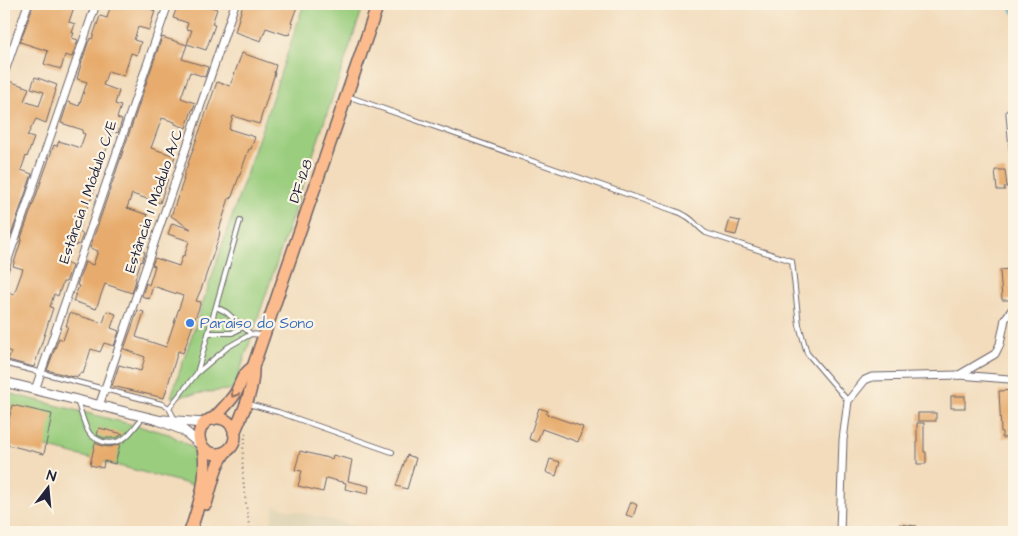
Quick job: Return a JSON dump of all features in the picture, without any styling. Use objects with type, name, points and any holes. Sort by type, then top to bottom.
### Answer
[{"type":"main road","name":"DF-128","points":[[198,532],[217,466],[225,452],[232,446],[235,437],[234,433],[246,403],[253,376],[253,367],[378,4]]},
{"type":"main road","name":"DF-128","points":[[209,421],[222,410],[235,394],[245,373],[253,367]]},
{"type":"main road","points":[[190,532],[201,496],[205,470],[205,459],[199,436],[201,427],[209,421],[218,418],[230,424],[234,433]]},
{"type":"main road","points":[[202,447],[207,452],[216,454],[225,452]]},
{"type":"street","points":[[4,74],[28,4]]},
{"type":"street","points":[[4,271],[96,4]]},
{"type":"street","name":"Estância 1 Módulo C/E","points":[[35,390],[168,4]]},
{"type":"street","name":"Estância 1 Módulo A/C","points":[[99,406],[235,4]]},
{"type":"street","points":[[1010,113],[1014,158]]},
{"type":"street","points":[[959,375],[995,354],[1000,344],[1004,319],[1014,307]]},
{"type":"street","points":[[840,532],[843,440],[848,401],[865,380],[872,377],[959,375],[1009,379]]},
{"type":"street","points":[[4,382],[158,420],[183,430],[202,447]]},
{"type":"street","points":[[158,420],[209,421]]},
{"type":"lane","points":[[346,95],[686,215],[706,233],[792,261],[799,325],[807,353],[848,401]]},
{"type":"lane","points":[[197,373],[240,220]]},
{"type":"lane","points":[[216,307],[226,312],[251,334]]},
{"type":"lane","points":[[209,333],[232,333],[243,327]]},
{"type":"lane","points":[[169,408],[197,373],[228,347],[251,334],[264,335]]},
{"type":"lane","points":[[4,363],[162,404],[169,408],[175,420]]},
{"type":"lane","points":[[77,401],[89,433],[105,442],[118,442],[125,438],[143,417]]},
{"type":"lane","points":[[246,403],[278,412],[392,452]]},
{"type":"path","points":[[246,431],[243,470],[250,532]]},
{"type":"shaded area","points":[[274,506],[380,532],[270,532]]},
{"type":"green space","points":[[304,4],[364,4],[234,389],[171,397]]},
{"type":"green space","points":[[4,392],[169,434],[193,448],[199,464],[196,486],[4,436]]},
{"type":"building","points":[[35,4],[75,4],[69,22],[75,24],[72,38],[78,40],[72,57],[65,55],[61,69],[44,64],[48,51],[20,42]]},
{"type":"building","points":[[111,4],[152,4],[150,9],[155,11],[149,30],[138,27],[134,40],[141,42],[137,55],[131,53],[124,76],[108,71],[103,85],[119,91],[115,104],[121,106],[117,118],[122,120],[118,133],[112,131],[91,200],[78,232],[83,234],[79,245],[72,244],[66,263],[72,266],[58,296],[54,294],[50,307],[53,308],[34,367],[8,360],[11,352],[4,349],[4,291],[14,294],[23,269],[13,266],[54,145],[57,146],[59,141],[80,148],[85,134],[82,133],[83,130],[61,123],[68,102],[79,106],[87,82],[77,79],[82,61],[100,16],[107,18]]},
{"type":"building","points":[[178,4],[200,6],[203,4],[217,9],[212,24],[215,25],[206,50],[187,44],[192,30],[186,29],[188,23],[173,18]]},
{"type":"building","points":[[243,4],[298,4],[289,35],[266,28],[261,41],[235,32]]},
{"type":"building","points":[[162,37],[187,45],[182,59],[208,67],[205,77],[190,72],[181,98],[195,103],[186,128],[162,118],[151,148],[175,156],[172,165],[165,163],[161,175],[168,178],[160,203],[132,194],[127,208],[148,215],[143,228],[149,229],[142,250],[145,252],[132,293],[105,284],[96,309],[73,301],[85,262],[93,265],[98,251],[90,248]]},
{"type":"building","points":[[242,53],[276,65],[275,73],[259,124],[233,116],[229,129],[255,137],[231,199],[229,198],[219,230],[219,237],[196,301],[201,302],[183,353],[178,351],[164,398],[112,386],[119,365],[141,371],[145,357],[124,349],[138,310],[144,312],[136,337],[166,347],[183,296],[153,286],[149,299],[142,296],[146,283],[149,285],[155,266],[152,265],[155,258],[179,266],[185,254],[189,241],[168,234],[172,223],[191,229],[171,216],[217,82],[230,86]]},
{"type":"building","points":[[35,77],[57,85],[46,123],[36,119],[27,136],[34,138],[21,170],[32,174],[5,248],[4,85],[6,80],[29,88],[24,101],[39,106],[44,92],[31,88]]},
{"type":"building","points":[[995,170],[1005,170],[1007,187],[1004,187],[1005,190],[997,190]]},
{"type":"building","points":[[730,219],[740,221],[736,235],[726,233]]},
{"type":"building","points":[[1010,269],[1011,289],[1014,289],[1014,300],[1002,300],[1000,270]]},
{"type":"building","points":[[107,311],[116,314],[111,328],[119,331],[114,346],[104,343],[100,352],[91,349],[83,374],[80,373],[78,377],[47,370],[59,338],[63,340],[70,313],[103,323]]},
{"type":"building","points":[[1014,390],[1014,431],[1010,432],[1011,437],[1002,438],[999,391]]},
{"type":"building","points":[[951,396],[965,396],[965,408],[951,408]]},
{"type":"building","points":[[12,405],[52,414],[44,454],[4,444]]},
{"type":"building","points":[[539,408],[548,411],[546,414],[583,427],[578,442],[542,429],[537,442],[529,439]]},
{"type":"building","points":[[918,413],[936,413],[936,421],[918,421]]},
{"type":"building","points":[[917,423],[924,423],[926,464],[917,464]]},
{"type":"building","points":[[99,428],[123,434],[116,438],[104,438],[97,435]]},
{"type":"building","points":[[95,443],[110,447],[120,444],[115,464],[104,461],[103,468],[90,465]]},
{"type":"building","points":[[300,451],[332,459],[333,455],[352,460],[348,481],[369,486],[368,494],[345,489],[346,483],[326,478],[323,492],[298,486],[302,471],[295,470]]},
{"type":"building","points":[[407,455],[416,458],[407,489],[396,486]]},
{"type":"building","points":[[550,459],[560,462],[556,476],[546,472]]},
{"type":"building","points":[[631,502],[637,505],[633,517],[626,515]]},
{"type":"building","points":[[899,524],[917,526],[916,532],[898,532]]},
{"type":"waterway","points":[[1009,4],[1014,13]]},
{"type":"place","name":"Paraíso do Sono","points":[[190,323]]}]
